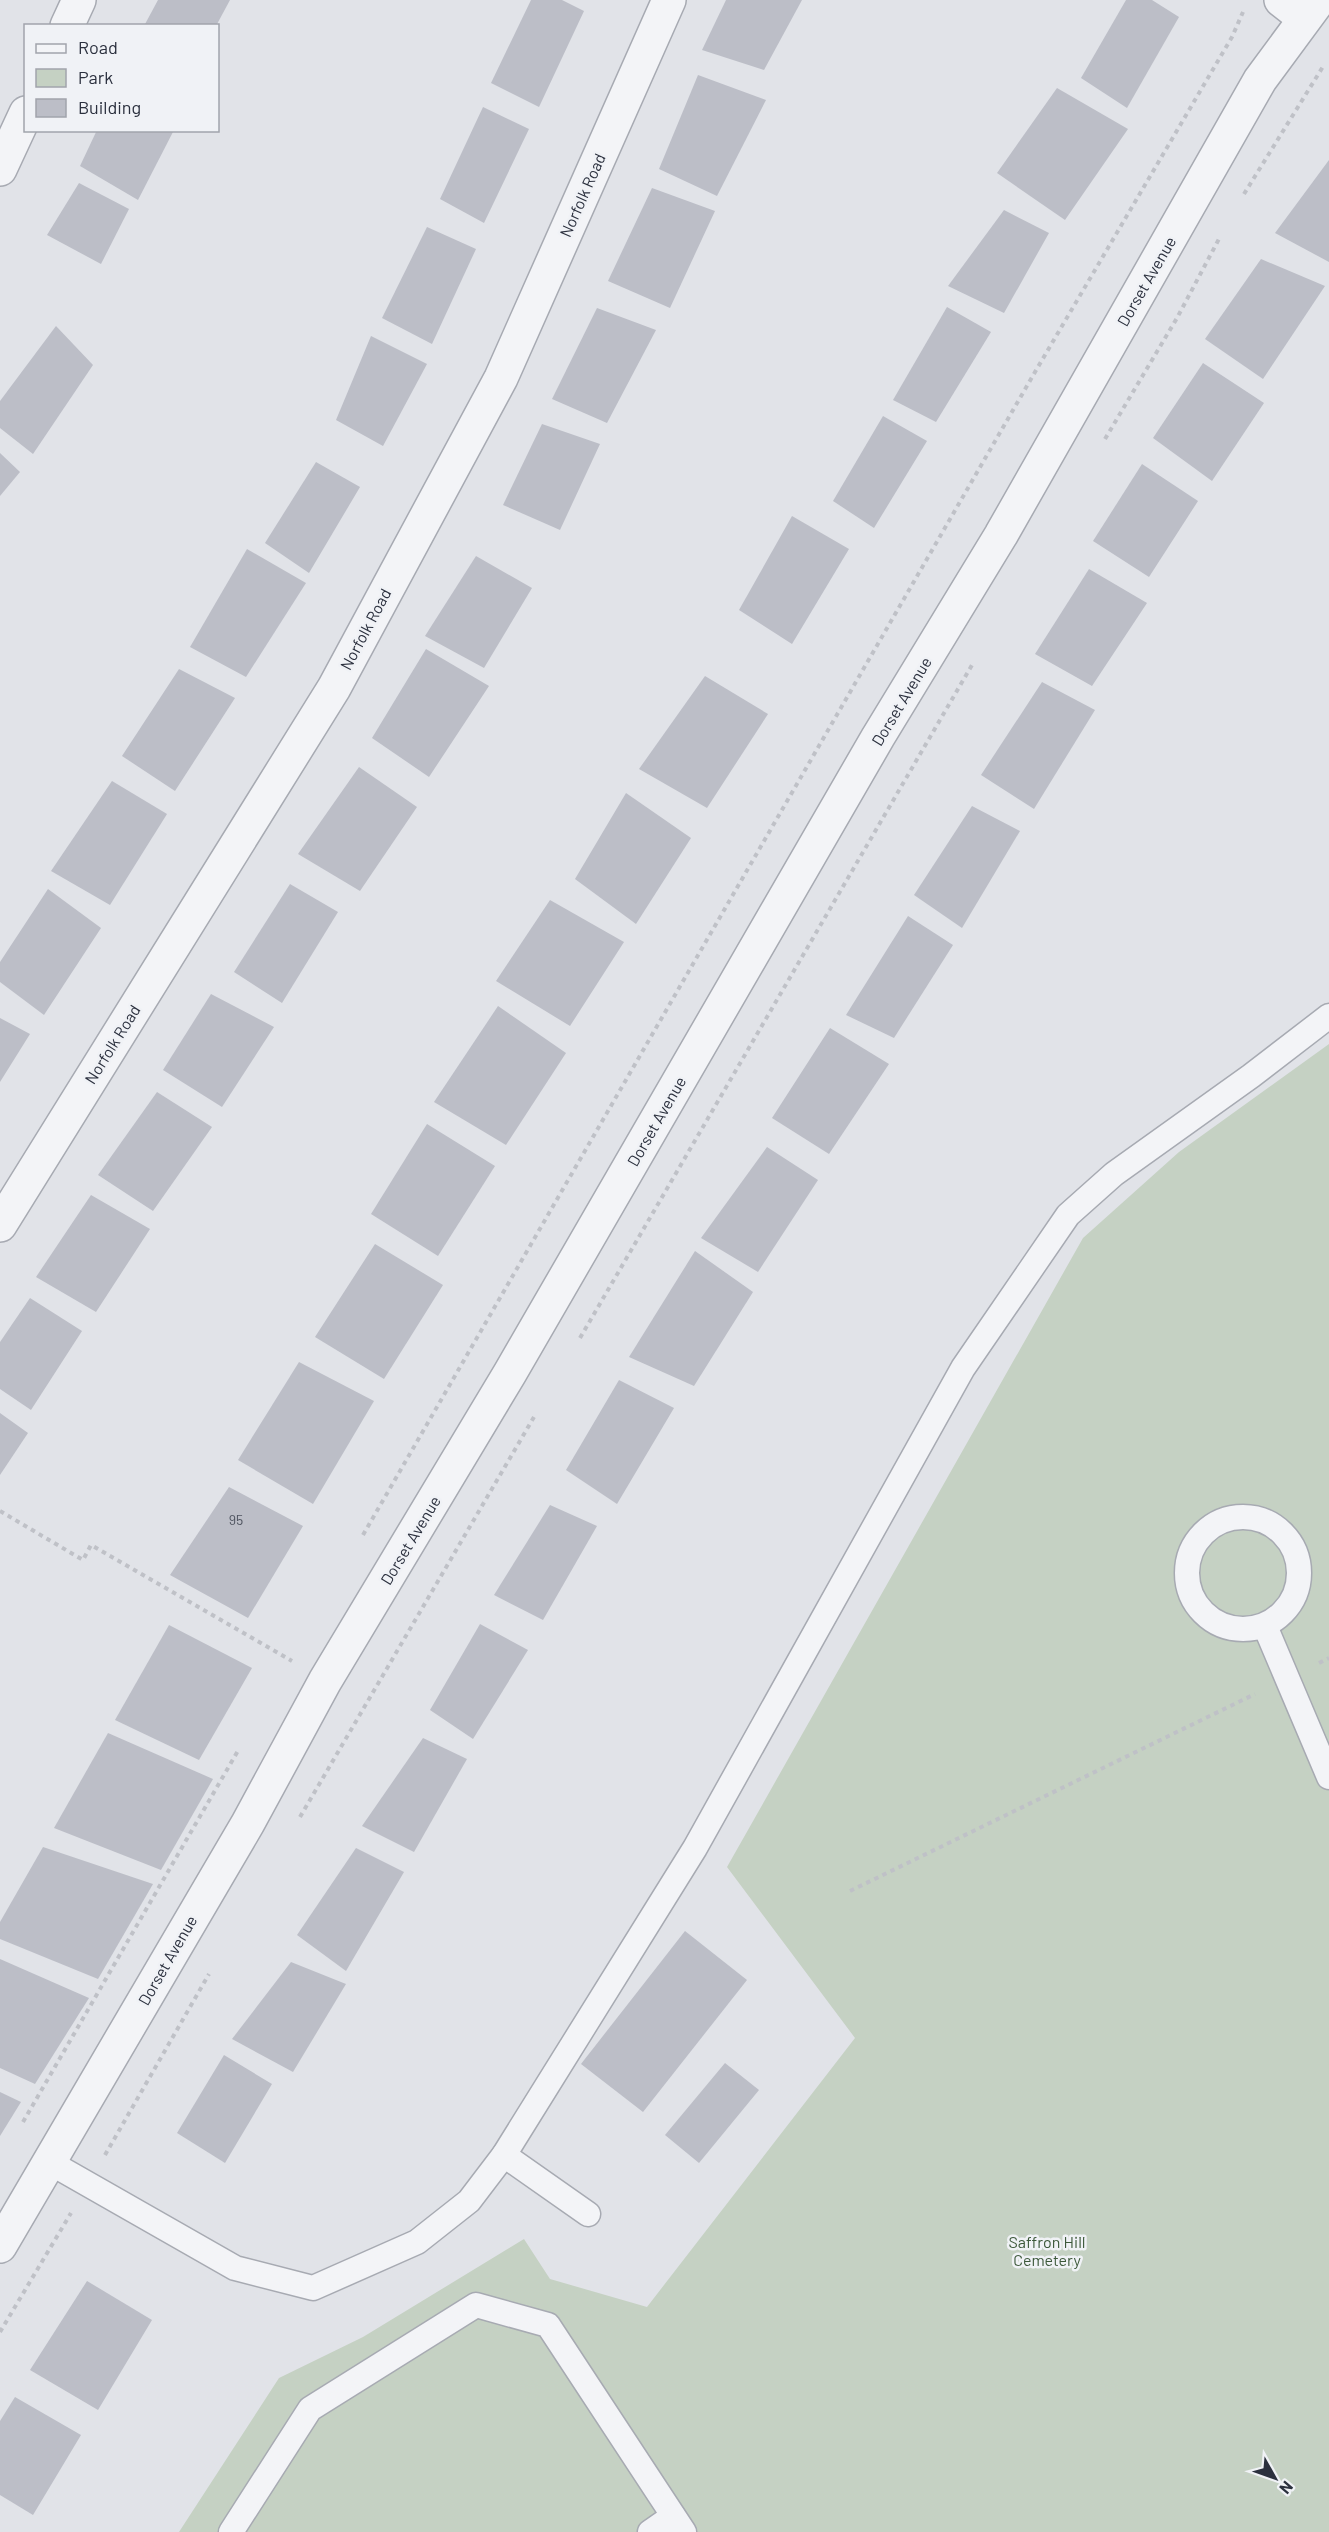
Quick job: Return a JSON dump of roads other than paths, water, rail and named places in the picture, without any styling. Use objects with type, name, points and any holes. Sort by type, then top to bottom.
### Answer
[{"type":"street","points":[[68,24],[79,0]]},
{"type":"street","name":"Norfolk Road","points":[[0,1225],[334,688],[501,378],[669,0]]},
{"type":"street","name":"Dorset Avenue","points":[[0,2246],[248,1823],[326,1681],[510,1373],[878,737],[1001,535],[1302,6]]},
{"type":"street","points":[[0,169],[24,117]]},
{"type":"lane","points":[[49,2162],[235,2268],[313,2288],[417,2242],[469,2201],[504,2155],[695,1848],[963,1368],[1068,1215],[1114,1174],[1251,1076],[1329,1016]]},
{"type":"lane","points":[[1251,1515],[1278,1527],[1296,1551],[1300,1580],[1289,1608],[1265,1626],[1236,1630],[1226,1626],[1208,1618],[1190,1595],[1186,1565],[1198,1537],[1222,1519],[1251,1515]]},
{"type":"lane","points":[[1265,1626],[1329,1777]]},
{"type":"lane","points":[[504,2155],[588,2214]]},
{"type":"lane","points":[[231,2532],[310,2409],[476,2305],[548,2325],[679,2524],[650,2532]]},
{"type":"park label","name":"Saffron Hill Cemetery","points":[[1047,2250]]}]
